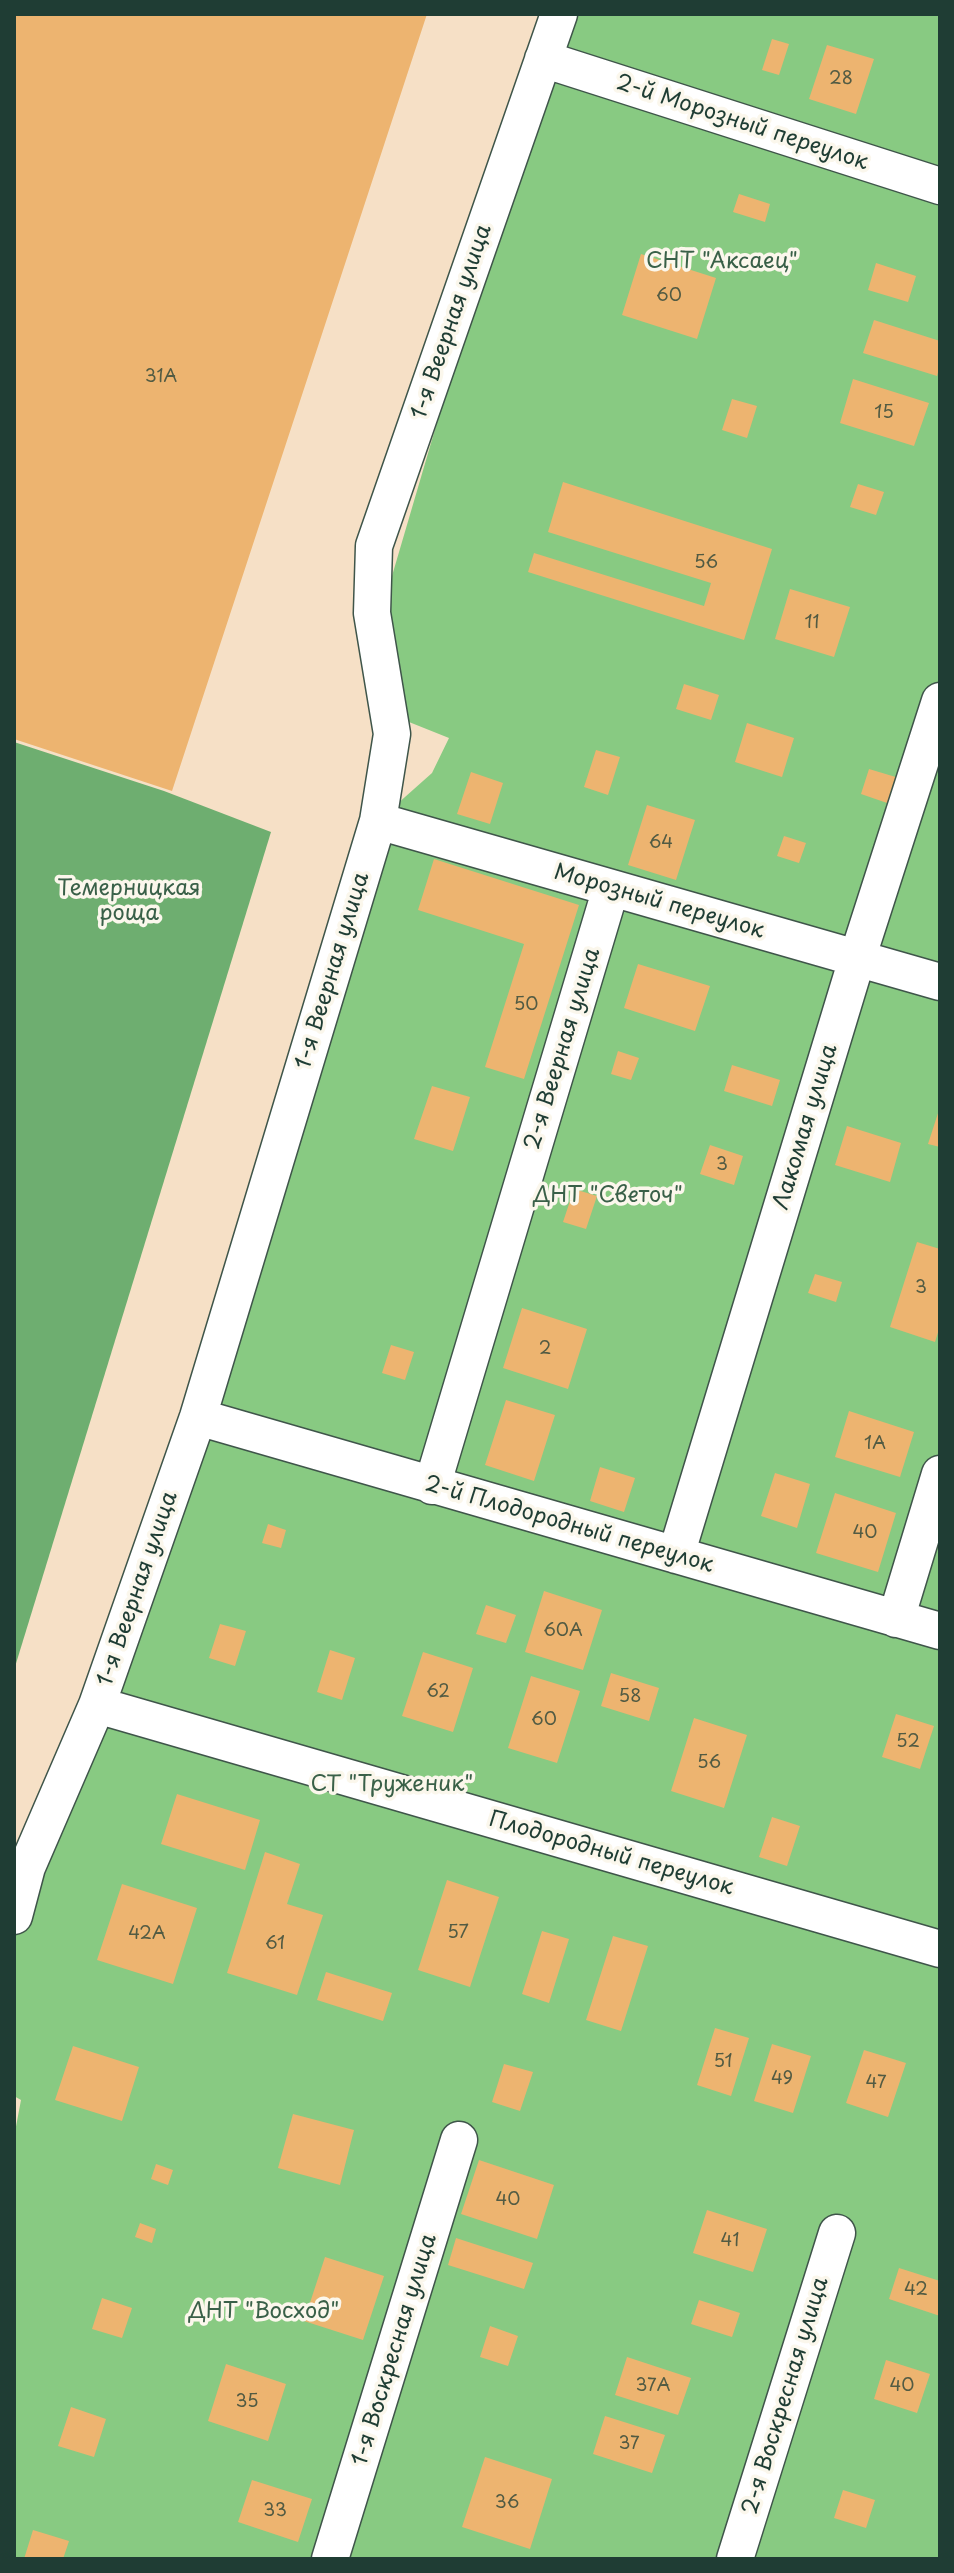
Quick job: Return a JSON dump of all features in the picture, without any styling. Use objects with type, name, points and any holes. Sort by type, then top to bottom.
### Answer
[{"type":"street","name":"1-я Веерная улица","points":[[14,1916],[27,1867],[97,1705],[198,1417],[378,821],[392,734],[372,613],[374,546],[559,14]]},
{"type":"street","name":"2-й Морозный переулок","points":[[543,59],[940,186]]},
{"type":"street","name":"Лакомая улица","points":[[676,1555],[857,959],[940,701]]},
{"type":"street","name":"Морозный переулок","points":[[378,821],[940,982]]},
{"type":"street","name":"2-я Веерная улица","points":[[432,1486],[611,888]]},
{"type":"street","name":"2-й Плодородный переулок","points":[[198,1417],[940,1631]]},
{"type":"street","points":[[896,1619],[940,1474]]},
{"type":"street","name":"Плодородный переулок","points":[[97,1705],[940,1949]]},
{"type":"street","name":"1-я Воскресная улица","points":[[330,2559],[459,2140]]},
{"type":"street","name":"2-я Воскресная улица","points":[[735,2559],[837,2233]]},
{"type":"green space","points":[[577,14],[940,14],[940,2559],[14,2559],[14,2137],[21,2100],[14,2096],[14,1894],[193,1421],[378,821],[432,773],[449,738],[389,714],[387,593],[441,409]]},
{"type":"green space","name":"Темерницкая роща","points":[[14,742],[164,791],[271,832],[14,1670]]},
{"type":"building","points":[[14,14],[427,14],[172,791],[14,739]]},
{"type":"building","points":[[772,39],[789,44],[779,75],[762,70]]},
{"type":"building","points":[[827,45],[874,59],[856,114],[809,99]]},
{"type":"building","points":[[739,194],[770,204],[765,222],[733,212]]},
{"type":"building","points":[[641,254],[716,278],[697,339],[622,315]]},
{"type":"building","points":[[876,263],[916,276],[908,302],[868,290]]},
{"type":"building","points":[[874,320],[940,341],[937,376],[863,353]]},
{"type":"building","points":[[853,379],[929,403],[914,446],[840,423]]},
{"type":"building","points":[[732,399],[757,406],[747,438],[722,430]]},
{"type":"building","points":[[563,482],[772,549],[744,640],[528,572],[534,553],[704,606],[711,583],[548,532]]},
{"type":"building","points":[[858,484],[884,492],[876,515],[850,507]]},
{"type":"building","points":[[790,589],[850,607],[834,657],[775,639]]},
{"type":"building","points":[[684,684],[719,695],[711,720],[676,709]]},
{"type":"building","points":[[747,723],[794,738],[782,777],[735,762]]},
{"type":"building","points":[[596,750],[620,757],[608,795],[584,787]]},
{"type":"building","points":[[869,769],[899,778],[890,804],[861,794]]},
{"type":"building","points":[[471,772],[503,783],[490,824],[457,814]]},
{"type":"building","points":[[647,805],[695,820],[676,880],[628,865]]},
{"type":"building","points":[[784,836],[806,843],[799,863],[777,856]]},
{"type":"building","points":[[434,859],[579,905],[524,1079],[485,1067],[524,944],[418,910]]},
{"type":"building","points":[[638,964],[710,986],[695,1031],[624,1008]]},
{"type":"building","points":[[618,1051],[639,1058],[631,1080],[611,1074]]},
{"type":"building","points":[[732,1065],[780,1080],[772,1106],[724,1091]]},
{"type":"building","points":[[432,1086],[470,1097],[453,1151],[414,1139]]},
{"type":"building","points":[[940,1107],[940,1147],[928,1144]]},
{"type":"building","points":[[847,1126],[901,1143],[890,1182],[835,1165]]},
{"type":"building","points":[[710,1145],[743,1156],[734,1185],[700,1174]]},
{"type":"building","points":[[574,1189],[597,1196],[586,1229],[563,1222]]},
{"type":"building","points":[[917,1242],[940,1249],[940,1326],[935,1342],[890,1327]]},
{"type":"building","points":[[815,1274],[842,1282],[836,1302],[808,1293]]},
{"type":"building","points":[[522,1308],[587,1329],[568,1389],[503,1368]]},
{"type":"building","points":[[391,1345],[414,1352],[405,1380],[382,1373]]},
{"type":"building","points":[[506,1400],[555,1415],[534,1481],[485,1465]]},
{"type":"building","points":[[849,1411],[914,1432],[900,1477],[835,1457]]},
{"type":"building","points":[[600,1467],[635,1478],[624,1512],[590,1501]]},
{"type":"building","points":[[775,1473],[810,1484],[797,1528],[761,1516]]},
{"type":"building","points":[[835,1493],[896,1513],[878,1572],[816,1553]]},
{"type":"building","points":[[268,1524],[286,1530],[281,1548],[262,1543]]},
{"type":"building","points":[[544,1591],[602,1610],[583,1670],[525,1652]]},
{"type":"building","points":[[486,1605],[516,1615],[506,1643],[476,1634]]},
{"type":"building","points":[[220,1624],[246,1631],[235,1666],[209,1658]]},
{"type":"building","points":[[330,1650],[355,1658],[342,1700],[317,1692]]},
{"type":"building","points":[[423,1652],[473,1668],[453,1732],[402,1716]]},
{"type":"building","points":[[611,1673],[659,1688],[649,1721],[601,1706]]},
{"type":"building","points":[[531,1676],[580,1691],[557,1763],[508,1748]]},
{"type":"building","points":[[896,1714],[934,1726],[920,1769],[882,1757]]},
{"type":"building","points":[[694,1718],[747,1735],[724,1808],[671,1791]]},
{"type":"building","points":[[177,1794],[260,1820],[245,1870],[161,1844]]},
{"type":"building","points":[[772,1817],[800,1826],[787,1866],[759,1857]]},
{"type":"building","points":[[265,1852],[300,1864],[287,1904],[323,1915],[297,1995],[227,1973]]},
{"type":"building","points":[[447,1880],[499,1897],[470,1987],[418,1970]]},
{"type":"building","points":[[122,1884],[197,1908],[173,1984],[97,1960]]},
{"type":"building","points":[[542,1931],[569,1939],[549,2003],[522,1994]]},
{"type":"building","points":[[613,1936],[648,1946],[621,2031],[586,2020]]},
{"type":"building","points":[[326,1972],[392,1993],[383,2021],[317,2000]]},
{"type":"building","points":[[715,2028],[749,2038],[731,2096],[697,2085]]},
{"type":"building","points":[[772,2044],[811,2056],[793,2113],[754,2101]]},
{"type":"building","points":[[73,2046],[139,2067],[122,2121],[55,2100]]},
{"type":"building","points":[[864,2050],[906,2063],[888,2117],[846,2103]]},
{"type":"building","points":[[504,2064],[533,2072],[520,2111],[492,2102]]},
{"type":"building","points":[[293,2114],[354,2130],[340,2185],[278,2168]]},
{"type":"building","points":[[479,2160],[554,2185],[537,2239],[461,2214]]},
{"type":"building","points":[[156,2164],[173,2170],[168,2185],[151,2179]]},
{"type":"building","points":[[707,2210],[767,2229],[753,2272],[693,2253]]},
{"type":"building","points":[[140,2223],[156,2229],[152,2243],[135,2237]]},
{"type":"building","points":[[456,2238],[533,2263],[524,2289],[448,2265]]},
{"type":"building","points":[[325,2257],[384,2276],[363,2340],[304,2321]]},
{"type":"building","points":[[899,2268],[940,2281],[940,2316],[889,2299]]},
{"type":"building","points":[[102,2298],[132,2308],[122,2338],[92,2329]]},
{"type":"building","points":[[699,2300],[740,2313],[732,2337],[691,2324]]},
{"type":"building","points":[[490,2326],[518,2336],[508,2366],[480,2357]]},
{"type":"building","points":[[627,2357],[691,2378],[678,2415],[615,2395]]},
{"type":"building","points":[[886,2360],[930,2374],[917,2413],[874,2399]]},
{"type":"building","points":[[226,2364],[286,2384],[268,2441],[208,2421]]},
{"type":"building","points":[[71,2407],[106,2419],[94,2457],[58,2446]]},
{"type":"building","points":[[605,2416],[665,2435],[652,2473],[593,2454]]},
{"type":"building","points":[[485,2457],[552,2479],[530,2549],[462,2527]]},
{"type":"building","points":[[252,2480],[312,2499],[298,2542],[238,2522]]},
{"type":"building","points":[[843,2490],[875,2500],[866,2528],[834,2518]]},
{"type":"building","points":[[33,2530],[69,2541],[63,2559],[24,2559]]},
{"type":"park label","name":"СНТ \"Аксаец\"","points":[[722,262]]},
{"type":"park label","name":"ДНТ \"Светоч\"","points":[[608,1196]]},
{"type":"park label","name":"СТ \"Труженик\"","points":[[392,1785]]},
{"type":"park label","name":"ДНТ \"Восход\"","points":[[264,2312]]}]
